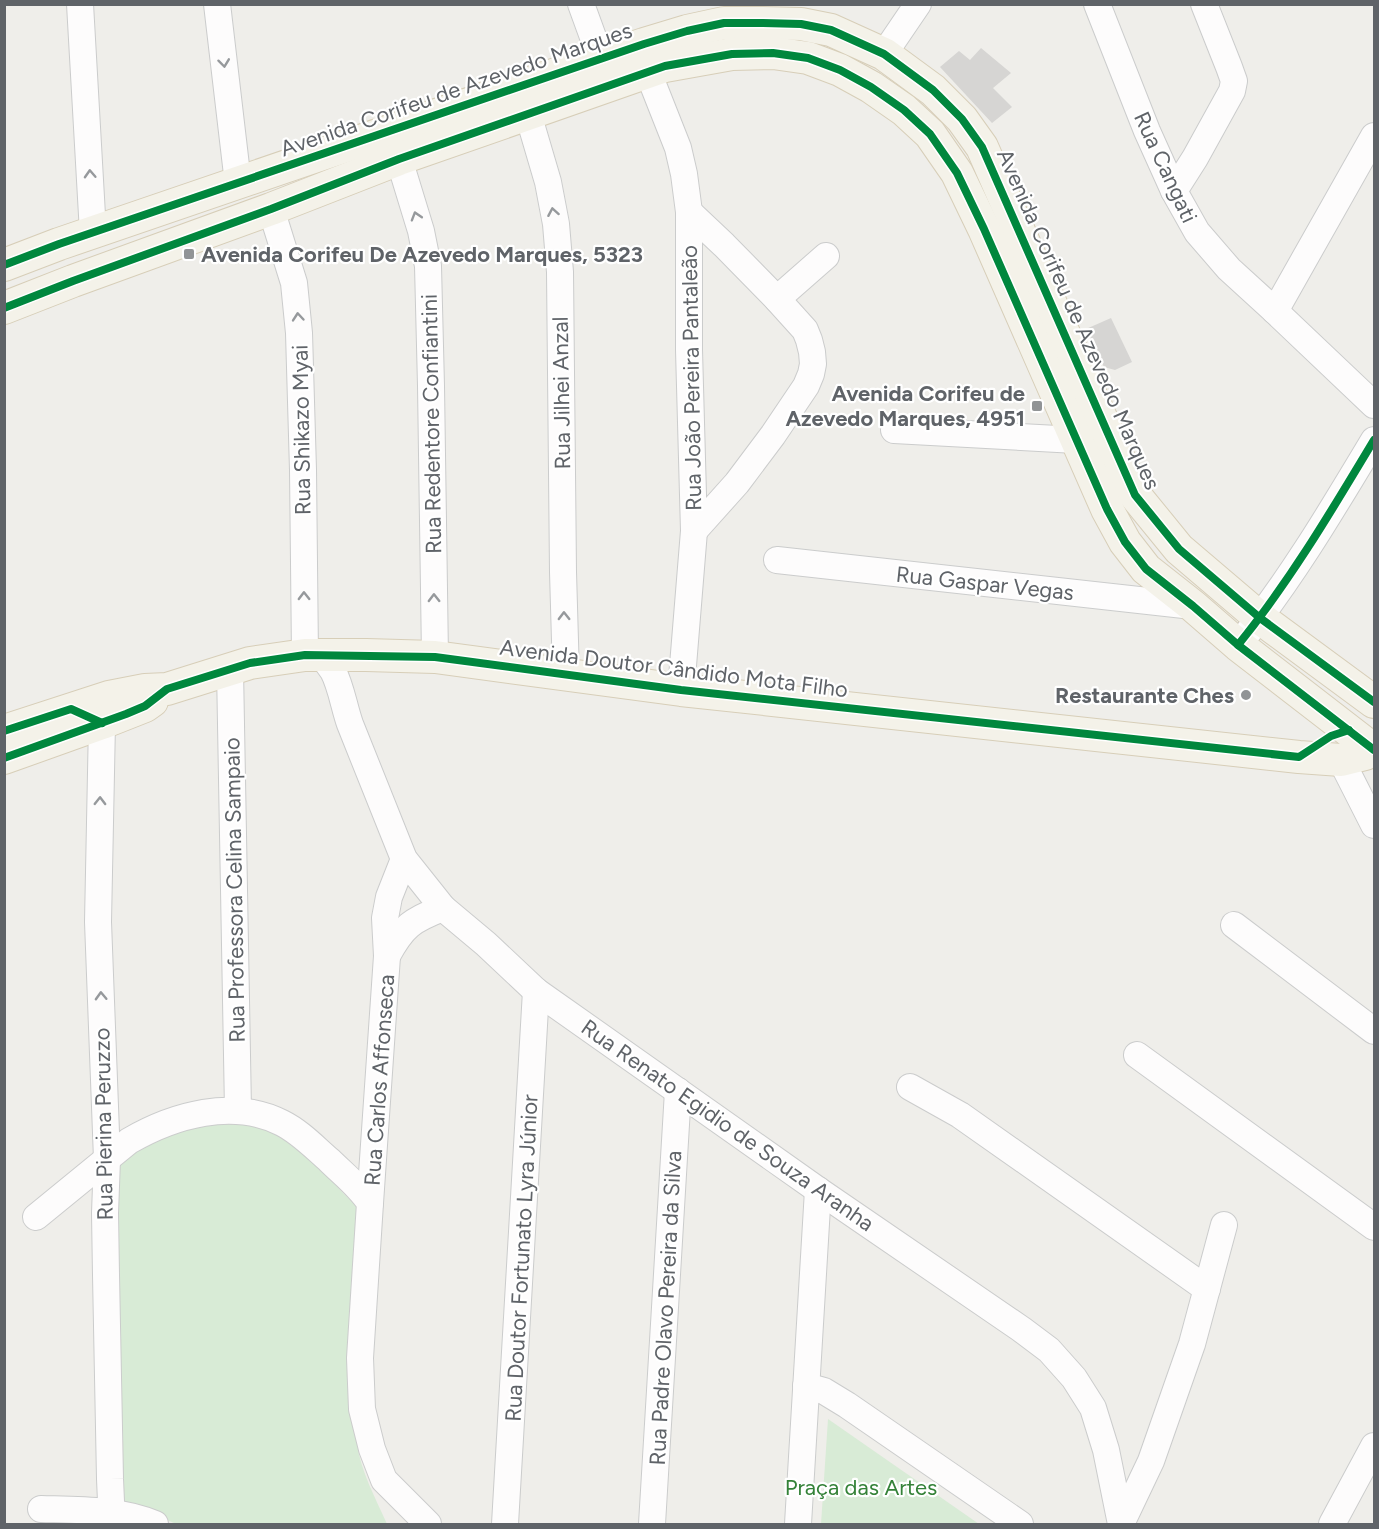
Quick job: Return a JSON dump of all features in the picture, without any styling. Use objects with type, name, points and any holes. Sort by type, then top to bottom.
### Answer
[{"type":"main road","name":"Avenida Corifeu de Azevedo Marques","points":[[4,265],[687,31],[724,23],[801,24],[831,30],[884,54],[933,90],[962,119],[982,147],[1135,495],[1179,549],[1260,618],[1374,702]]},
{"type":"main road","name":"Avenida Corifeu de Azevedo Marques","points":[[5,308],[73,280],[271,209],[399,159],[665,66],[732,54],[773,53],[808,58],[840,70],[871,87],[904,110],[930,134],[957,173],[984,229],[1107,509],[1125,542],[1146,569],[1238,645],[1368,738]]},
{"type":"main road","name":"Avenida Doutor Cândido Mota Filho","points":[[4,758],[145,706],[167,690],[250,663],[313,654],[435,657],[681,690],[1299,757],[1341,760],[1365,754],[1368,738]]},
{"type":"main road","name":"Avenida Doutor Cândido Mota Filho","points":[[4,731],[109,697],[145,690],[167,690]]},
{"type":"main road","points":[[1299,757],[1331,736],[1368,738]]},
{"type":"street","points":[[80,4],[93,233]]},
{"type":"street","points":[[217,4],[238,183]]},
{"type":"street","points":[[581,4],[601,59]]},
{"type":"street","points":[[884,54],[918,4]]},
{"type":"street","name":"Rua Cangati","points":[[1097,4],[1147,130],[1174,191],[1197,232],[1229,269],[1374,405]]},
{"type":"street","points":[[1174,191],[1232,91],[1234,81],[1204,4]]},
{"type":"street","name":"Rua João Pereira Pantaleão","points":[[648,72],[678,148],[689,212],[689,351],[694,531],[681,690]]},
{"type":"street","name":"Rua Jilhei Anzal","points":[[528,114],[548,182],[556,224],[560,272],[566,675]]},
{"type":"street","points":[[1275,311],[1374,136]]},
{"type":"street","name":"Rua Redentore Confiantini","points":[[399,159],[421,231],[428,266],[435,657]]},
{"type":"street","name":"Rua Shikazo Myai","points":[[271,209],[294,283],[299,333],[303,470],[313,654]]},
{"type":"street","points":[[689,212],[724,245],[805,330],[813,364],[806,387],[773,435],[743,475],[694,531]]},
{"type":"street","points":[[777,299],[826,256]]},
{"type":"street","points":[[894,430],[1076,440]]},
{"type":"street","points":[[1238,645],[1260,618],[1324,522],[1374,440]]},
{"type":"street","name":"Rua Gaspar Vegas","points":[[777,561],[1193,606]]},
{"type":"street","name":"Rua Renato Egidio de Souza Aranha","points":[[313,654],[336,678],[344,706],[404,859],[443,908],[536,991],[1049,1350],[1074,1378],[1093,1408],[1106,1450],[1121,1524]]},
{"type":"street","points":[[344,706],[356,668],[366,655]]},
{"type":"street","name":"Rua Professora Celina Sampaio","points":[[231,669],[238,1110]]},
{"type":"street","name":"Rua Pierina Peruzzo","points":[[102,723],[98,922],[107,1159],[106,1286],[112,1518]]},
{"type":"street","points":[[1341,760],[1374,825]]},
{"type":"street","name":"Rua Carlos Affonseca","points":[[370,1203],[387,956],[385,918],[389,897],[404,859]]},
{"type":"street","name":"Rua Carlos Affonseca","points":[[387,956],[397,937],[411,923],[443,908]]},
{"type":"street","points":[[1234,925],[1374,1031]]},
{"type":"street","name":"Rua Doutor Fortunato Lyra Júnior","points":[[505,1524],[536,991]]},
{"type":"street","points":[[1137,1054],[1374,1227]]},
{"type":"street","points":[[910,1087],[960,1115],[1207,1289]]},
{"type":"street","name":"Rua Padre Olavo Pereira da Silva","points":[[652,1524],[678,1091]]},
{"type":"street","points":[[36,1217],[129,1141],[162,1125],[190,1116],[215,1111],[238,1110],[263,1115],[283,1124],[306,1139],[354,1183],[370,1203],[360,1358],[362,1409],[372,1449],[401,1524]]},
{"type":"street","points":[[798,1524],[818,1190]]},
{"type":"street","points":[[1121,1524],[1151,1461],[1192,1344],[1224,1225]]},
{"type":"street","points":[[806,1386],[824,1390],[1020,1524]]},
{"type":"street","points":[[1332,1524],[1374,1446]]},
{"type":"street","points":[[384,1480],[428,1524]]},
{"type":"street","points":[[41,1509],[83,1510],[112,1518],[144,1520],[155,1524]]},
{"type":"green space","points":[[200,1121],[253,1123],[283,1139],[315,1163],[362,1211],[355,1415],[357,1444],[369,1485],[387,1524],[176,1524],[123,1505],[116,1171],[122,1157],[131,1147]]},
{"type":"green space","name":"Praça das Artes","points":[[828,1419],[979,1524],[821,1524]]},
{"type":"building","points":[[981,48],[1011,73],[993,88],[1012,107],[992,123],[940,67],[959,51],[970,60]]},
{"type":"building","points":[[1111,318],[1132,362],[1115,370],[1104,367],[1086,329]]},
{"type":"cycle path","points":[[4,265],[59,244],[687,31],[724,23],[801,24],[831,30],[884,54],[933,90],[962,119],[982,147],[1135,495],[1179,549],[1260,618],[1374,702]]},
{"type":"cycle path","points":[[4,308],[399,159],[665,66],[732,54],[773,53],[808,58],[840,70],[871,87],[904,110],[930,134],[957,173],[984,229],[1107,509],[1125,542],[1146,569],[1238,645],[1374,750]]},
{"type":"cycle path","points":[[1238,645],[1293,570],[1374,440]]},
{"type":"cycle path","points":[[4,758],[145,706],[167,689],[250,663],[305,655],[435,657],[681,690],[1299,757],[1331,736],[1349,730]]},
{"type":"cycle path","points":[[4,731],[71,709],[102,723]]},
{"type":"place","name":"Avenida Corifeu De Azevedo Marques, 5323","points":[[189,254]]},
{"type":"place","name":"Avenida Corifeu de Azevedo Marques, 4951","points":[[1037,406]]},
{"type":"place","name":"Restaurante Ches","points":[[1246,695]]}]
